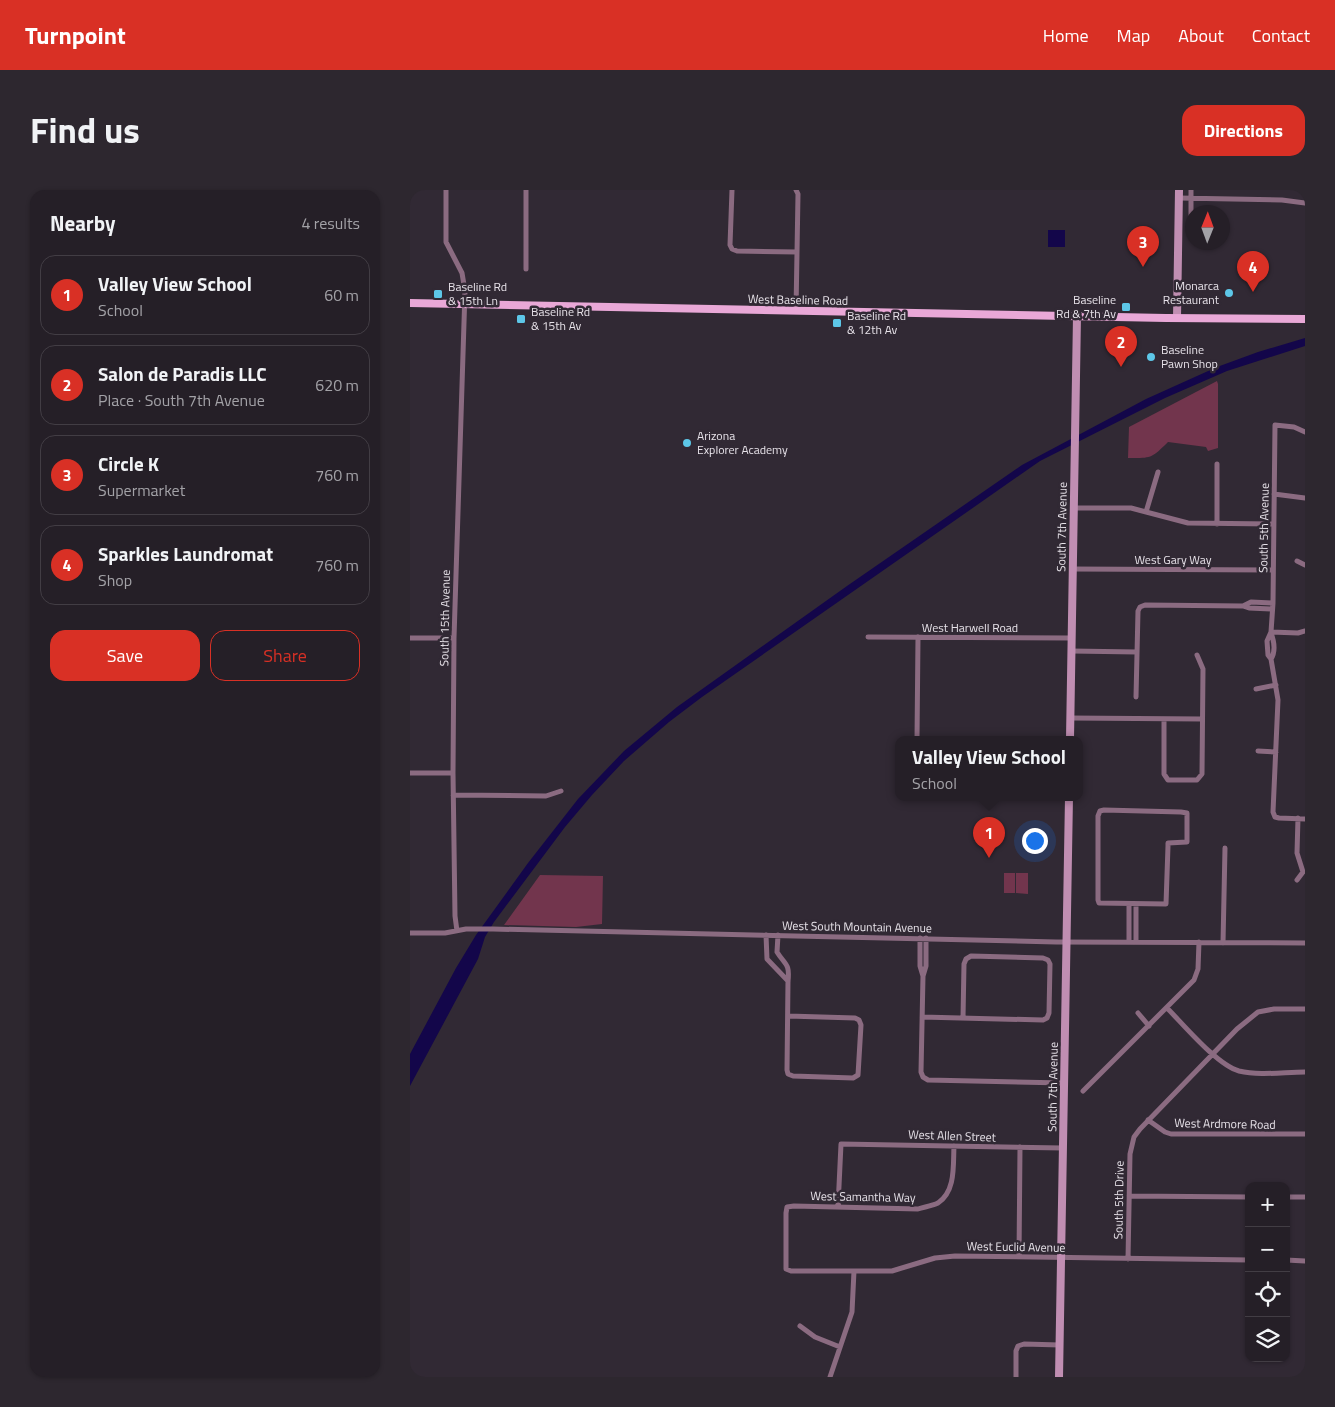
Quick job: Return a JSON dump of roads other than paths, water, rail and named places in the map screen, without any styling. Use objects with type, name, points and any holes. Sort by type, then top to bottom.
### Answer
[{"type":"main road","name":"West Baseline Road","points":[[410,304],[1305,319]]},
{"type":"street","name":"South 15th Avenue","points":[[446,190],[446,242],[462,273],[465,305],[454,638],[454,916],[457,931]]},
{"type":"street","points":[[526,190],[526,269]]},
{"type":"street","points":[[732,190],[730,245],[732,249],[737,252],[797,252]]},
{"type":"street","points":[[796,190],[796,311]]},
{"type":"street","points":[[1191,190],[1191,205]]},
{"type":"street","points":[[1177,318],[1179,194],[1191,198],[1282,200],[1305,203]]},
{"type":"street","name":"South 7th Avenue","points":[[1070,736],[1074,437],[1078,316]]},
{"type":"street","name":"South 5th Avenue","points":[[1298,818],[1279,818],[1275,817],[1272,812],[1278,700],[1271,658],[1273,655],[1267,641],[1271,632],[1271,609],[1273,602],[1275,425],[1294,427],[1305,432]]},
{"type":"street","points":[[1217,464],[1217,524]]},
{"type":"street","points":[[1146,512],[1158,472]]},
{"type":"street","points":[[1274,494],[1305,498]]},
{"type":"street","points":[[1073,508],[1131,508],[1182,522],[1274,524]]},
{"type":"street","points":[[1297,561],[1305,565]]},
{"type":"street","name":"West Gary Way","points":[[1072,569],[1273,570]]},
{"type":"street","points":[[1136,697],[1138,610],[1140,606],[1243,606],[1249,608],[1273,602]]},
{"type":"street","points":[[1257,606],[1271,609]]},
{"type":"street","points":[[1271,632],[1305,631]]},
{"type":"street","name":"West Harwell Road","points":[[868,637],[1071,638]]},
{"type":"street","points":[[410,638],[454,638]]},
{"type":"street","points":[[917,736],[918,638]]},
{"type":"street","points":[[1071,651],[1137,652]]},
{"type":"street","points":[[1164,719],[1165,777],[1168,780],[1197,780],[1202,774],[1203,669],[1197,655]]},
{"type":"street","points":[[1256,689],[1276,685]]},
{"type":"street","points":[[1070,718],[1202,719]]},
{"type":"street","points":[[1258,751],[1276,752]]},
{"type":"street","points":[[410,773],[453,773]]},
{"type":"street","points":[[453,795],[546,796],[561,791]]},
{"type":"street","name":"South 7th Avenue","points":[[1059,1377],[1068,801]]},
{"type":"street","points":[[1100,811],[1187,813],[1186,842],[1168,843],[1166,904],[1129,904],[1099,903],[1098,900],[1098,816],[1100,811]]},
{"type":"street","points":[[1297,880],[1304,872],[1297,853],[1298,818],[1305,818]]},
{"type":"street","points":[[1223,943],[1225,848]]},
{"type":"street","points":[[1129,904],[1129,942]]},
{"type":"street","points":[[1136,905],[1136,942]]},
{"type":"street","points":[[1129,919],[1136,919]]},
{"type":"street","name":"West South Mountain Avenue","points":[[410,933],[445,934],[457,931],[491,929],[1066,942],[1305,943]]},
{"type":"street","points":[[766,935],[766,955],[788,981]]},
{"type":"street","points":[[778,935],[778,954],[789,968],[786,1070],[788,1074],[793,1076],[853,1078],[857,1076],[859,1073],[861,1025],[859,1020],[854,1018],[788,1016]]},
{"type":"street","points":[[923,938],[922,1077],[928,1080],[1064,1083]]},
{"type":"street","points":[[1083,1091],[1167,1008],[1196,976],[1199,942]]},
{"type":"street","points":[[769,960],[778,954]]},
{"type":"street","points":[[922,1017],[1043,1020],[1047,1018],[1049,1013],[1050,964],[1048,960],[1043,958],[971,956],[966,959],[964,964],[963,1018]]},
{"type":"street","points":[[1167,1008],[1226,1065],[1245,1072],[1305,1072]]},
{"type":"street","name":"South 5th Drive","points":[[1128,1259],[1129,1164],[1134,1137],[1148,1120],[1237,1029],[1262,1010],[1274,1008],[1305,1009]]},
{"type":"street","points":[[1138,1013],[1149,1026]]},
{"type":"street","name":"West Ardmore Road","points":[[1148,1120],[1171,1134],[1305,1134]]},
{"type":"street","name":"West Allen Street","points":[[838,1207],[839,1149],[841,1144],[1063,1148]]},
{"type":"street","name":"West Samantha Way","points":[[786,1269],[786,1213],[788,1207],[918,1209],[938,1202],[947,1193],[951,1185],[954,1146]]},
{"type":"street","points":[[1018,1257],[1020,1147]]},
{"type":"street","points":[[1129,1196],[1245,1197]]},
{"type":"street","points":[[1290,1197],[1305,1197]]},
{"type":"street","name":"West Euclid Avenue","points":[[786,1269],[892,1271],[944,1256],[1245,1260]]},
{"type":"street","points":[[1290,1260],[1305,1260]]},
{"type":"street","points":[[830,1377],[852,1312],[854,1271]]},
{"type":"street","points":[[800,1326],[815,1337],[840,1347]]},
{"type":"street","points":[[1016,1377],[1016,1351],[1018,1346],[1024,1344],[1060,1345]]},
{"type":"place","name":"Circle K","points":[[1143,267]]},
{"type":"place","name":"Sparkles Laundromat","points":[[1253,292]]},
{"type":"place","name":"Monarca Restaurant","points":[[1229,293]]},
{"type":"place","name":"Baseline Rd & 15th Ln","points":[[438,294]]},
{"type":"place","name":"Baseline Rd & 7th Av","points":[[1126,307]]},
{"type":"place","name":"Baseline Rd & 15th Av","points":[[521,319]]},
{"type":"place","name":"Baseline Rd & 12th Av","points":[[837,323]]},
{"type":"place","name":"Baseline Pawn Shop","points":[[1151,357]]},
{"type":"place","name":"Salon de Paradis LLC","points":[[1121,367]]},
{"type":"place","name":"Arizona Explorer Academy","points":[[687,443]]},
{"type":"place","name":"Valley View School","points":[[989,858]]}]
